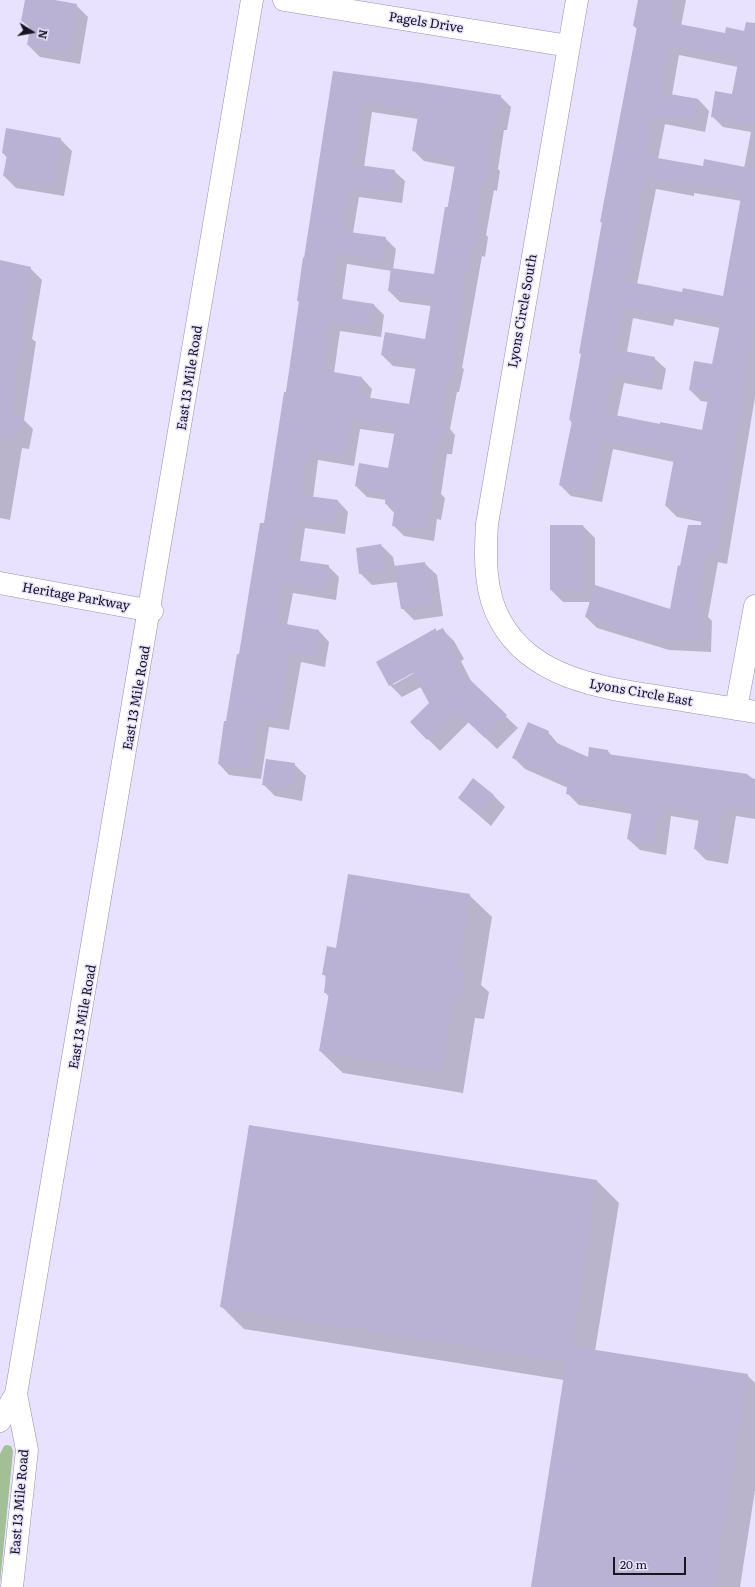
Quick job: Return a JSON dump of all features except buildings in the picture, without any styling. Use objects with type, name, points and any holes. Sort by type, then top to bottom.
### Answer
[{"type":"main road","name":"East 13 Mile Road","points":[[0,1421],[16,1394],[152,611],[252,0]]},
{"type":"main road","name":"Pagels Drive","points":[[284,0],[569,46]]},
{"type":"main road","name":"Lyons Circle South","points":[[501,622],[489,590],[485,546],[487,524],[577,0]]},
{"type":"main road","name":"Heritage Parkway","points":[[0,583],[152,611]]},
{"type":"main road","points":[[746,710],[755,606]]},
{"type":"main road","name":"Lyons Circle East","points":[[501,622],[521,647],[544,665],[567,677],[600,688],[746,710]]},
{"type":"main road","name":"East 13 Mile Road","points":[[12,1587],[27,1450],[16,1394]]},
{"type":"green space","points":[[4,1446],[11,1446],[13,1451],[0,1583],[0,1454]]}]
